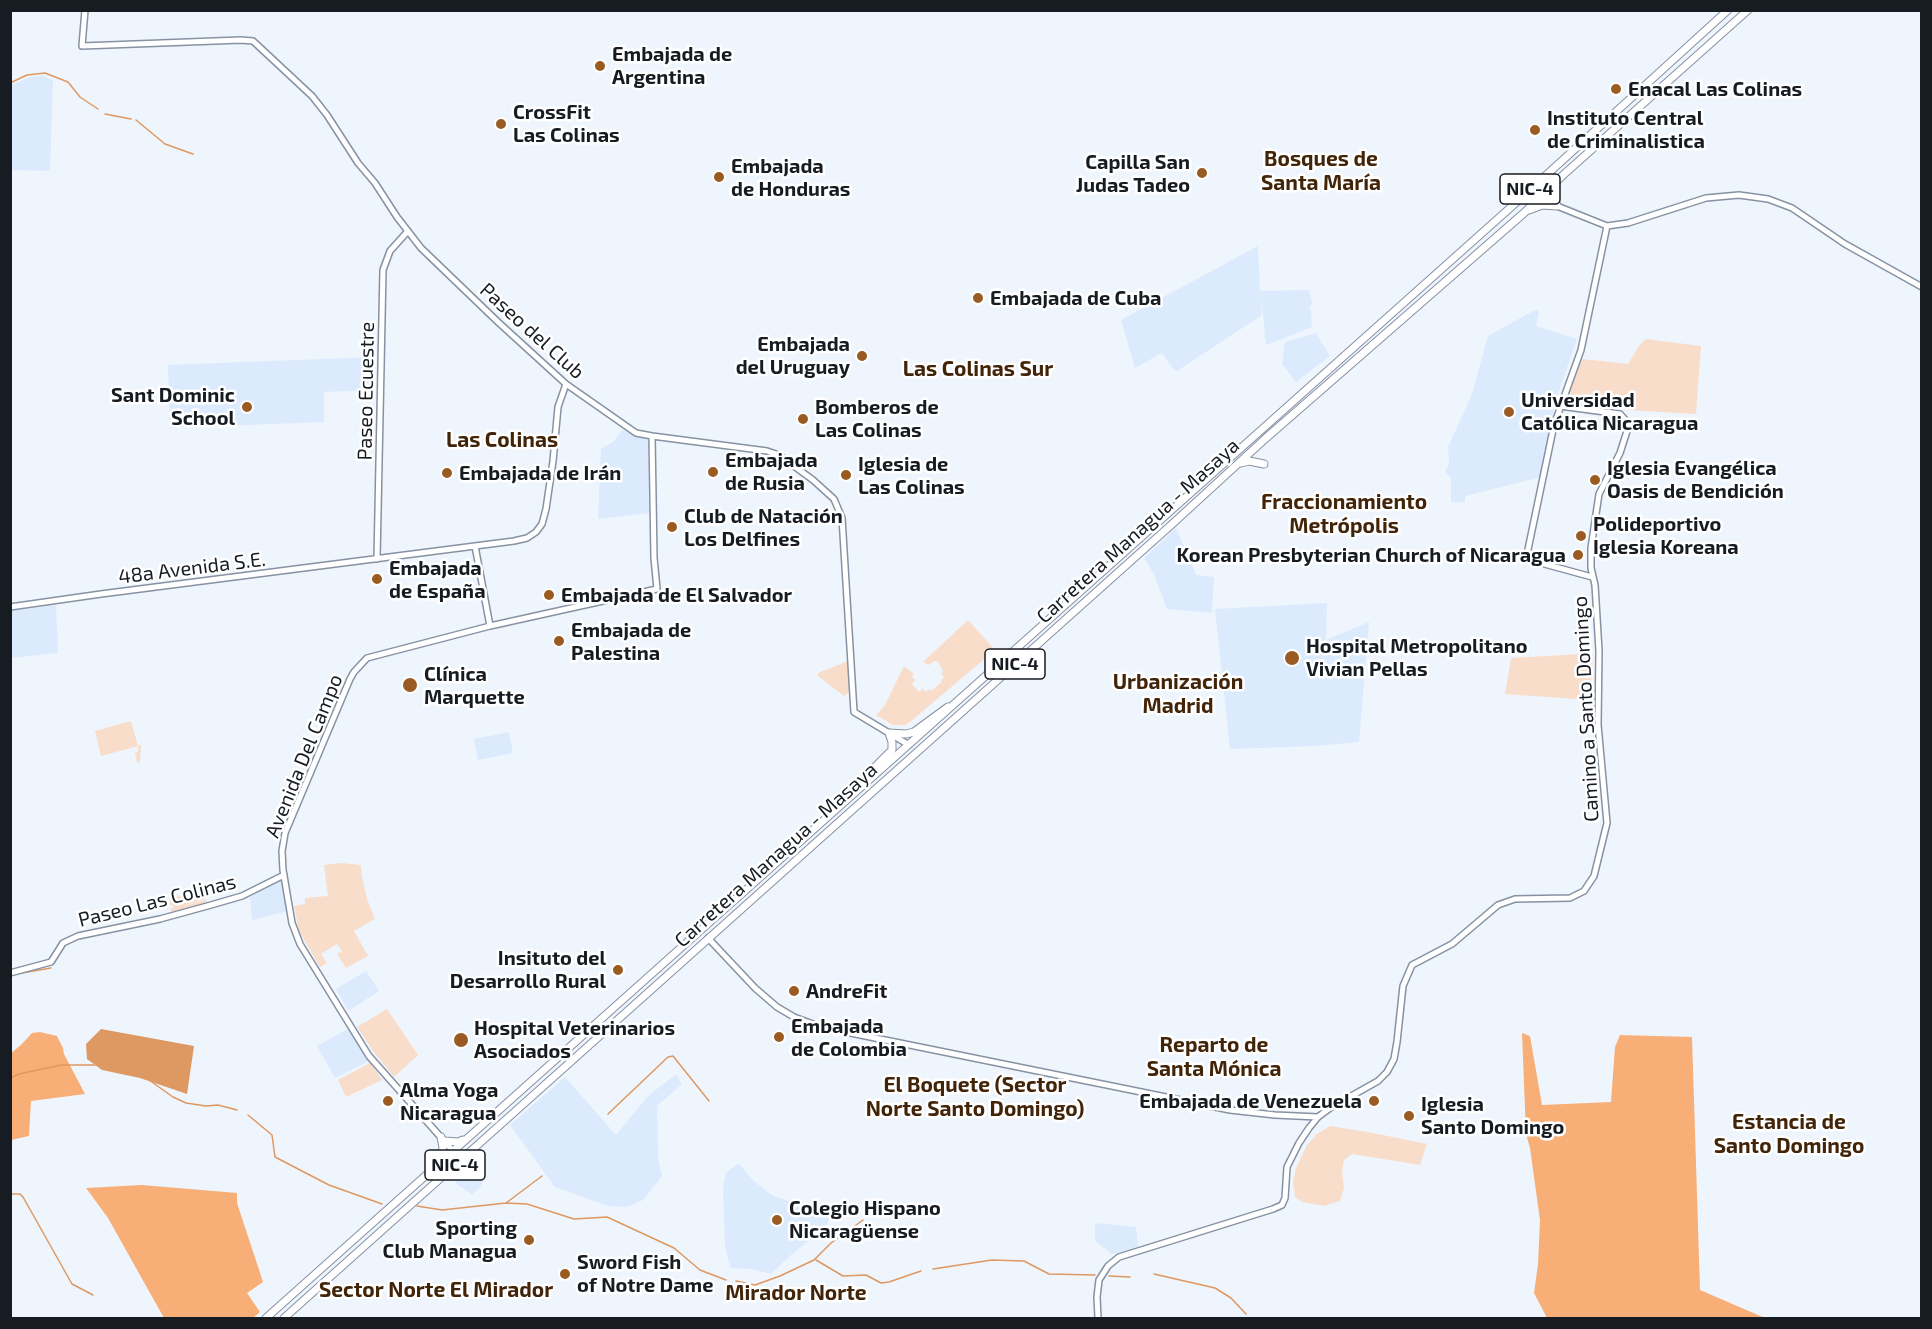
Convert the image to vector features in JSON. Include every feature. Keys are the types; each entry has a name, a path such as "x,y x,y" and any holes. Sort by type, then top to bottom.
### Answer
{"highway":[{"name":"Carretera Managua - Masaya","path":"266,1318 909,746 1728,10"},
{"name":"Carretera Managua - Masaya","path":"284,1318 1266,438 1524,213 1748,10"},
{"path":"1510,208 1541,196 1544,184 1550,175 1584,144 1586,138"},
{"path":"1524,213 1542,205 1557,206 1553,195 1555,183"},
{"path":"1331,367 1332,374 1340,374"},
{"path":"1320,377 1328,377 1327,386"},
{"path":"1224,463 1251,446 1258,447 1258,440 1274,418"},
{"path":"1236,466 1249,461 1264,464"},
{"path":"847,800 855,787 892,750 889,733 914,732 957,702"},
{"path":"860,802 867,792 908,753 909,746 918,746 948,718 958,713"},
{"path":"588,1032 606,1023 620,1012 625,1012 628,1005 645,988 653,973"},
{"path":"424,1193 428,1184 453,1162 455,1158 453,1151 462,1153 495,1129"},
{"path":"425,1176 442,1154 443,1139 458,1142 468,1137"}],"street":[{"name":"Paseo del Club","path":"85,10 82,46 253,41 312,96 408,231 444,271 566,384 626,428 652,436 767,451 779,455 813,480 834,500 840,508 842,518 854,712 889,733"},
{"path":"1541,196 1557,206 1607,226 1628,223 1707,198 1739,195 1768,199 1792,208 1845,244 1922,287"},
{"name":"Camino a Santo Domingo","path":"1592,577 1526,559 1550,441 1560,406 1581,350 1607,226"},
{"name":"Paseo Ecuestre","path":"377,559 383,270 390,251 408,231"},
{"name":"48a Avenida S.E.","path":"10,607 527,538 542,524 553,461 558,407 566,384"},
{"name":"Camino a Santo Domingo","path":"1318,1117 1378,1081 1387,1072 1394,1059 1402,993 1412,964 1452,944 1498,905 1515,899 1570,898 1584,891 1594,876 1607,823 1598,725 1599,662 1591,548 1599,494 1620,453 1627,422 1624,416 1614,412 1560,406"},
{"name":"Avenida Del Campo","path":"453,1151 369,1056 300,944 292,923 284,875 282,851 285,833 350,679 361,663 374,655 657,588 654,558 652,436"},
{"path":"476,546 490,626"},
{"path":"889,733 909,746"},
{"name":"Paseo Las Colinas","path":"10,972 51,962 63,943 78,936 168,917 242,896 284,875"},
{"path":"708,938 755,988 777,1007 808,1023 1230,1110 1275,1116 1318,1117"},
{"path":"1098,1318 1099,1280 1108,1266 1119,1257 1273,1209 1282,1204 1285,1175 1290,1160 1318,1117"}],"shaded area":[{"path":"43,76 53,80 50,171 11,170 11,85 31,77"},
{"path":"1258,246 1260,291 1309,290 1312,303 1309,310 1312,327 1266,345 1261,295 1262,315 1177,371 1172,368 1162,353 1135,368 1121,320"},
{"name":"Universidad Católica Nicaragua","path":"1535,310 1539,310 1536,326 1577,339 1555,402 1541,477 1465,496 1465,502 1451,502 1451,478 1445,471 1449,464 1448,447 1472,394 1488,336"},
{"path":"1316,333 1330,356 1296,382 1282,364 1285,342"},
{"path":"1646,339 1701,346 1696,414 1630,410 1565,401 1582,359 1628,364"},
{"name":"Sant Dominic School","path":"373,357 374,390 324,392 324,422 170,428 168,365"},
{"path":"622,430 648,439 649,513 598,519 601,449 613,442"},
{"path":"1176,528 1196,575 1214,577 1212,613 1167,609 1154,574 1144,558"},
{"name":"Hospital Metropolitano Vivian Pellas","path":"1327,603 1326,640 1369,622 1359,742 1230,749 1215,609"},
{"path":"56,605 58,653 11,658 11,611"},
{"path":"968,620 995,650 905,725 893,725 876,715 885,705 904,666 914,674 912,676 915,680 912,684 919,692 923,689 926,692 929,689 931,691 942,682 944,677 941,673 943,671 938,662 934,661 929,665 923,662"},
{"path":"1593,655 1590,700 1505,694 1511,658"},
{"path":"848,661 852,690 844,696 818,676 818,673"},
{"path":"131,721 138,746 101,756 95,731"},
{"path":"509,732 513,753 478,760 474,739"},
{"path":"141,745 140,762 137,763 135,753 138,752 138,746"},
{"path":"342,863 361,865 367,899 375,919 354,931 368,956 346,968 337,954 342,951 337,944 321,954 327,963 320,967 299,931 294,906 305,904 305,898 328,896 324,865"},
{"path":"279,880 283,881 288,911 252,920 250,897"},
{"path":"170,896 206,897 206,899 180,907 206,900 207,903 172,912 170,909 173,905 170,905"},
{"path":"366,971 379,991 348,1011 336,989"},
{"path":"387,1009 418,1055 394,1077 357,1027"},
{"path":"101,1029 194,1046 187,1094 140,1078 102,1070 87,1059 86,1044"},
{"path":"348,1029 369,1061 335,1078 317,1046"},
{"path":"40,1032 57,1036 85,1094 31,1101 29,1136 11,1140 11,1053 32,1033"},
{"path":"1522,1033 1530,1036 1542,1105 1611,1102 1615,1047 1620,1035 1692,1037 1700,1290 1765,1318 1547,1318 1534,1293 1540,1220 1526,1134"},
{"path":"370,1063 382,1080 346,1097 338,1080"},
{"path":"676,1074 682,1084 657,1106 658,1159 662,1176 643,1200 627,1207 608,1206 555,1187 510,1125 565,1077 616,1135 648,1096"},
{"path":"1330,1126 1427,1144 1420,1165 1352,1154 1344,1160 1342,1172 1344,1188 1340,1201 1324,1206 1302,1202 1295,1197 1293,1181 1296,1168 1307,1145 1317,1134"},
{"path":"480,1155 486,1164 481,1187 472,1194 453,1179"},
{"name":"Colegio Hispano Nicaragüense","path":"737,1164 772,1195 830,1217 826,1227 771,1274 751,1269 731,1268 728,1260 725,1246 723,1189 726,1173"},
{"path":"142,1185 237,1193 237,1203 263,1282 247,1293 260,1312 253,1318 164,1318 108,1218 86,1188"},
{"path":"1095,1223 1136,1227 1138,1247 1112,1254 1095,1241"}],"waterway":[{"path":"10,83 27,75 45,73 68,82 80,97 98,109"},
{"path":"105,114 131,119"},
{"path":"136,120 165,144 193,154"},
{"path":"16,974 51,968"},
{"path":"608,1114 668,1057 673,1056 709,1101"},
{"path":"10,1078 61,1065 95,1065"},
{"path":"149,1080 186,1103 218,1105 237,1110"},
{"path":"248,1115 272,1135 275,1157 329,1185 382,1204"},
{"path":"417,1206 442,1210 506,1203 542,1176"},
{"path":"10,1194 20,1194 23,1197 72,1284 93,1295"},
{"path":"506,1203 527,1204 574,1219 607,1217 674,1248 700,1270 726,1280"},
{"path":"736,1281 755,1285 814,1260 831,1243 863,1220"},
{"path":"816,1260 843,1276 866,1275 881,1283 921,1271"},
{"path":"933,1269 992,1260 1024,1261 1049,1274 1095,1275"},
{"path":"1154,1274 1215,1288 1231,1298 1246,1314"},
{"path":"1109,1276 1130,1277"}],"place":[{"name":"Embajada de Argentina","path":"600,66"},
{"name":"Enacal Las Colinas","path":"1616,89"},
{"name":"CrossFit Las Colinas","path":"501,124"},
{"name":"Instituto Central de Criminalistica","path":"1535,130"},
{"name":"Capilla San Judas Tadeo","path":"1202,173"},
{"name":"Embajada de Honduras","path":"719,177"},
{"name":"Embajada de Cuba","path":"978,298"},
{"name":"Embajada del Uruguay","path":"862,356"},
{"name":"Sant Dominic School","path":"247,407"},
{"name":"Universidad Católica Nicaragua","path":"1509,412"},
{"name":"Bomberos de Las Colinas","path":"803,419"},
{"name":"Embajada de Rusia","path":"713,472"},
{"name":"Embajada de Irán","path":"447,473"},
{"name":"Iglesia de Las Colinas","path":"846,475"},
{"name":"Iglesia Evangélica Oasis de Bendición","path":"1595,480"},
{"name":"Club de Natación Los Delfines","path":"672,527"},
{"name":"Polideportivo Iglesia Koreana","path":"1581,536"},
{"name":"Korean Presbyterian Church of Nicaragua","path":"1578,555"},
{"name":"Embajada de España","path":"377,579"},
{"name":"Embajada de El Salvador","path":"549,595"},
{"name":"Embajada de Palestina","path":"559,641"},
{"name":"Hospital Metropolitano Vivian Pellas","path":"1292,658"},
{"name":"Clínica Marquette","path":"410,685"},
{"name":"Insituto del Desarrollo Rural","path":"618,970"},
{"name":"AndreFit","path":"794,991"},
{"name":"Embajada de Colombia","path":"779,1037"},
{"name":"Hospital Veterinarios Asociados","path":"461,1040"},
{"name":"Alma Yoga Nicaragua","path":"388,1101"},
{"name":"Embajada de Venezuela","path":"1374,1101"},
{"name":"Iglesia Santo Domingo","path":"1409,1116"},
{"name":"Colegio Hispano Nicaragüense","path":"777,1220"},
{"name":"Sporting Club Managua","path":"529,1240"},
{"name":"Sword Fish of Notre Dame","path":"565,1274"}],"district":[{"name":"Bosques de Santa María","path":"1321,171"},
{"name":"Las Colinas Sur","path":"978,369"},
{"name":"Las Colinas","path":"502,440"},
{"name":"Fraccionamiento Metrópolis","path":"1344,514"},
{"name":"Urbanización Madrid","path":"1178,694"},
{"name":"Reparto de Santa Mónica","path":"1214,1057"},
{"name":"El Boquete (Sector Norte Santo Domingo)","path":"975,1097"},
{"name":"Estancia de Santo Domingo","path":"1789,1134"},
{"name":"Sector Norte El Mirador","path":"436,1290"},
{"name":"Mirador Norte","path":"796,1293"}]}
